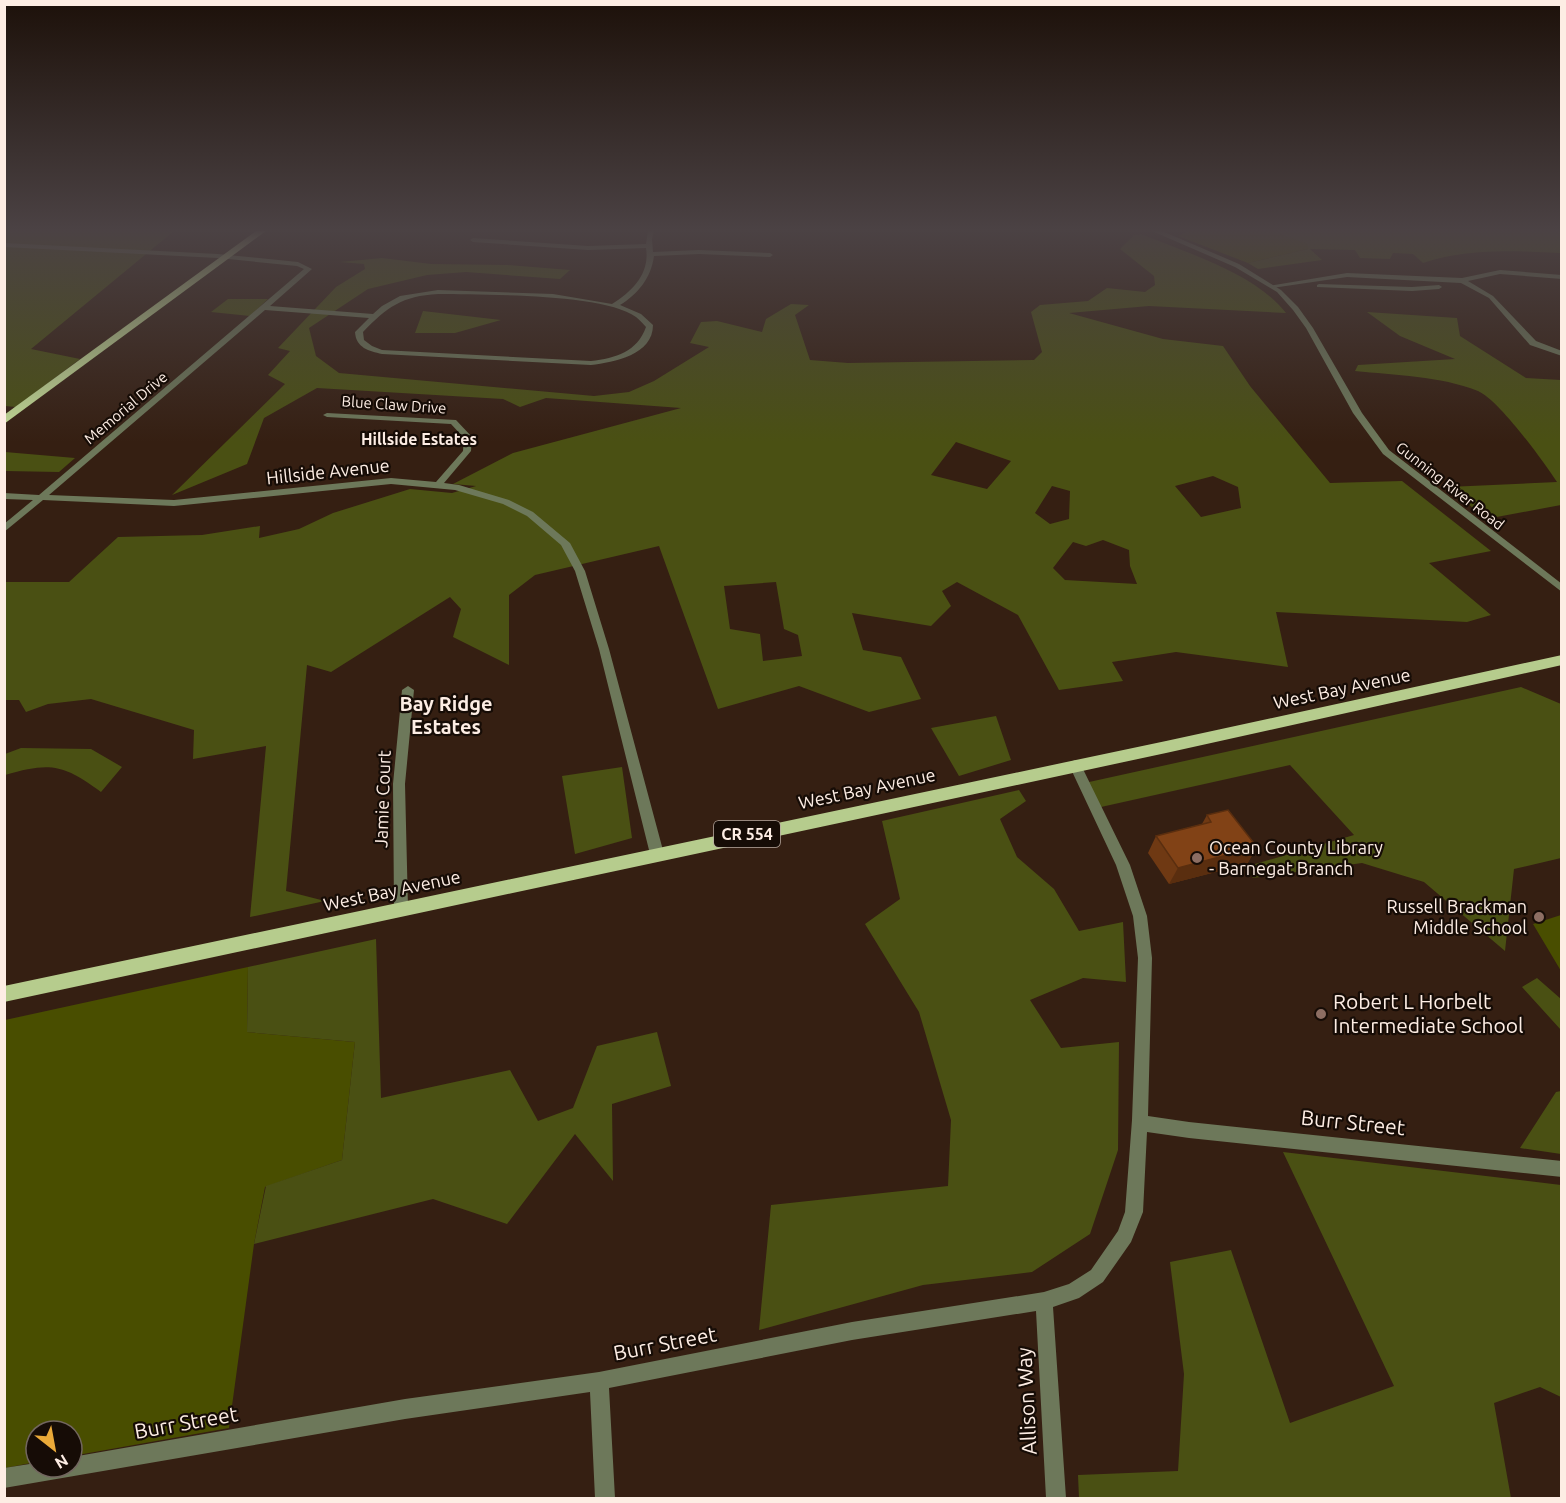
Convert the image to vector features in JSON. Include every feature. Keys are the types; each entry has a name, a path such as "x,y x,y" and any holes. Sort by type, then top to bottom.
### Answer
{"highway":[{"path":"4,421 167,301"}],"main road":[{"name":"West Bay Avenue","path":"4,994 1562,660"}],"street":[{"name":"Memorial Drive","path":"4,529 272,301"},
{"path":"392,301 358,332 358,337 368,348 382,352 591,363 626,356 637,350 648,333 647,320 615,305 599,301"},
{"path":"615,305 620,301"},
{"name":"Gunning River Road","path":"1287,301 1299,314 1367,427 1386,452 1562,590"},
{"path":"1495,301 1533,343 1562,354"},
{"path":"264,308 374,316"},
{"name":"Blue Claw Drive","path":"327,415 453,422 468,437 467,451 439,484"},
{"name":"Hillside Avenue","path":"4,496 174,503 223,500 357,483 391,481 439,484 484,495 519,508 554,531 573,555 604,649 657,854"},
{"name":"Jamie Court","path":"401,908 399,784 408,690"},
{"name":"Burr Street","path":"84,1465 405,1409 599,1381 852,1331 1044,1301 1073,1292 1096,1276 1125,1236 1134,1212 1140,1120 1145,958 1140,916 1123,866 1075,765"},
{"name":"Burr Street","path":"1140,1120 1143,1123 1189,1130 1562,1169"},
{"name":"Allison Way","path":"1044,1301 1056,1498"},
{"path":"599,1381 605,1498"},
{"name":"Burr Street","path":"4,1479 24,1475"}],"shaded area":[{"path":"1562,915 1561,971 1533,924"},
{"path":"248,967 247,1032 355,1042 342,1160 265,1187 254,1244 229,1428 84,1454 84,1419 24,1419 24,1464 5,1468 5,1020"}],"green space":[{"path":"5,301 89,301 31,349 80,359 16,407 5,406"},
{"path":"225,301 266,301 250,316 211,312"},
{"path":"323,301 350,301 309,328 316,356 339,373 594,396 629,392 654,381 709,347 690,343 701,322 717,321 762,332 766,319 791,304 809,305 795,315 810,360 848,363 1034,360 1042,352 1031,312 1040,305 1086,301 1275,301 1286,313 1149,306 1069,313 1163,339 1223,346 1250,386 1330,483 1402,481 1491,551 1429,563 1491,615 1467,622 1276,612 1288,667 1176,652 1112,662 1123,681 1059,690 1018,615 957,582 942,591 951,606 931,626 852,613 863,650 901,657 921,699 869,712 799,686 718,709 659,546 535,575 509,595 509,665 453,637 461,609 450,597 331,672 307,665 286,891 325,901 250,917 266,746 193,759 194,730 91,699 48,704 26,712 19,700 5,700 4,582 69,582 118,537 202,535 260,526 259,538 299,529 333,513 410,489 452,493 476,486 453,484 513,453 681,408 546,398 520,407 503,399 317,388 264,418 247,464 172,495 285,384 268,375 290,351 278,348","holes":["956,442 1011,461 987,489 931,475","1213,476 1238,487 1241,508 1201,517 1175,486","1052,486 1070,491 1069,519 1050,524 1035,513","1103,540 1129,550 1130,566 1137,584 1065,580 1053,568 1073,542 1086,546","776,582 784,629 798,635 802,656 763,661 760,634 730,629 724,586"]},
{"path":"423,311 501,320 455,333 415,333"},
{"path":"1367,312 1457,318 1460,336 1526,378 1561,380 1561,505 1486,519 1448,487 1557,482 1509,418 1478,391 1433,379 1355,371 1358,365 1455,359 1400,336"},
{"path":"5,452 75,458 59,472 5,471"},
{"path":"1521,687 1561,704 1561,858 1514,869 1505,951 1424,882 1362,863 1253,878 1245,867 1354,835 1290,765 1092,809 1080,784"},
{"path":"996,716 1011,760 959,776 931,728"},
{"path":"21,748 91,749 122,767 101,792 76,776 56,768 34,768 5,775 5,754"},
{"path":"622,767 632,838 575,854 562,776"},
{"path":"1019,790 1026,801 1000,819 1017,857 1054,889 1079,931 1123,922 1126,982 1083,978 1030,1000 1061,1048 1119,1042 1118,1150 1090,1234 1032,1272 923,1285 759,1330 771,1205 948,1186 951,1120 919,1012 865,924 900,899 882,821"},
{"path":"376,939 381,1098 510,1070 538,1121 573,1108 597,1046 657,1032 671,1086 612,1104 613,1181 575,1134 507,1224 433,1199 254,1244 266,1186 342,1160 355,1042 247,1032 248,967"},
{"path":"1537,978 1561,999 1561,1030 1522,987"},
{"path":"1561,1091 1561,1154 1520,1148 1556,1092"},
{"path":"1283,1152 1561,1185 1561,1397 1540,1387 1494,1403 1511,1498 1079,1498 1078,1475 1178,1471 1184,1374 1170,1262 1231,1250 1290,1423 1394,1386"}],"building":[{"path":"1228,810 1257,847 1178,868 1156,836 1211,822 1207,815"}],"place":[{"name":"Ocean County Library - Barnegat Branch","path":"1197,858"},
{"name":"Russell Brackman Middle School","path":"1539,917"},
{"name":"Robert L Horbelt Intermediate School","path":"1321,1014"}],"district":[{"name":"Hillside Estates","path":"419,439"},
{"name":"Bay Ridge Estates","path":"446,716"}]}
